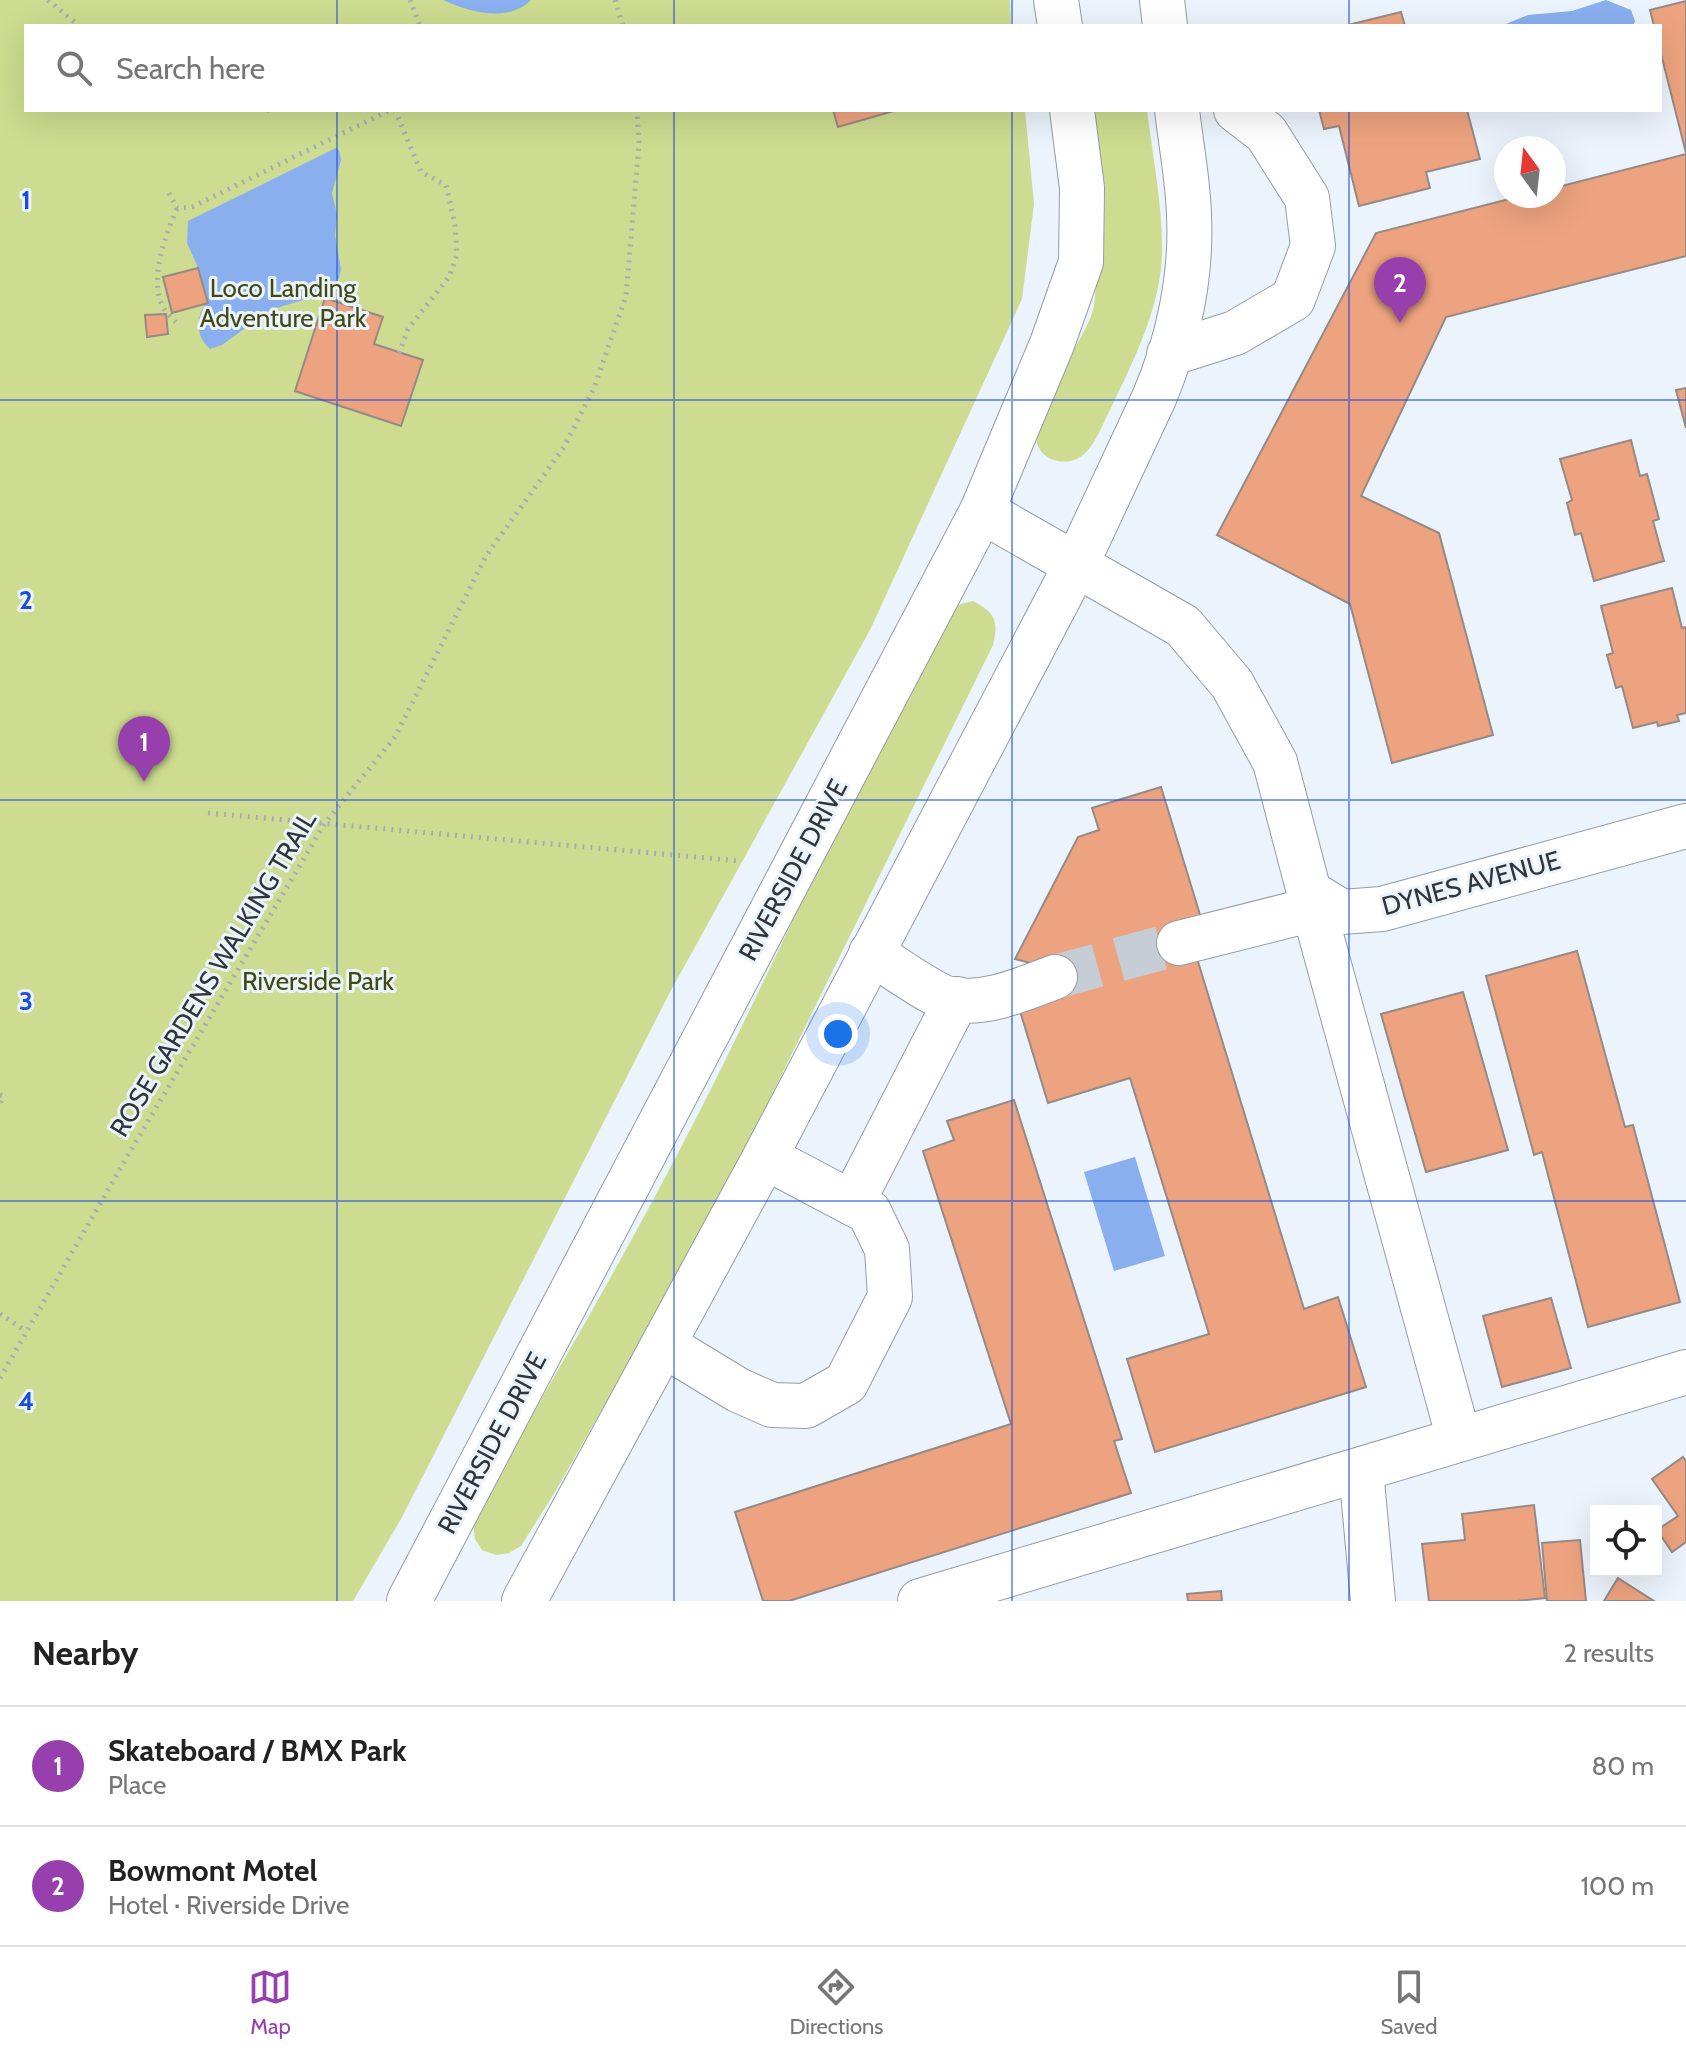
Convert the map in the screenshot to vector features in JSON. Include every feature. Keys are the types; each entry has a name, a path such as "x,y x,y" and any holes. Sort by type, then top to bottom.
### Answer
{"street":[{"path":"1056,0 1060,24"},
{"path":"1162,0 1165,24"},
{"name":"RIVERSIDE DRIVE","path":"411,1600 982,511 1052,344 1081,262 1082,188 1072,112"},
{"path":"524,1601 765,1157 1076,565 1154,398 1165,371 1188,278 1189,215 1177,112"},
{"path":"1169,354 1235,333 1293,299 1313,246 1307,198 1266,133 1239,112"},
{"path":"982,511 1183,626 1232,684 1275,762 1459,1439"},
{"name":"DYNES AVENUE","path":"1312,901 1342,912 1382,909 1686,826"},
{"path":"1179,943 1312,901"},
{"path":"871,953 946,998 971,1000 1004,995 1055,977"},
{"path":"852,1203 957,999"},
{"path":"664,1345 738,1390 772,1405 806,1406 846,1383 890,1297 887,1249 869,1212 765,1157"},
{"path":"920,1601 1686,1372"},
{"path":"1361,1470 1373,1601"}],"path":[{"path":"48,0 77,24"},
{"path":"410,0 419,24"},
{"path":"615,0 622,24"},
{"path":"177,208 192,207 388,112"},
{"path":"393,112 421,172 446,185 455,225 457,255 449,277 408,329 399,353"},
{"name":"ROSE GARDENS WALKING TRAIL","path":"0,1378 325,823 395,737 486,556 564,447 594,388 626,296 639,144 637,112"},
{"path":"169,193 177,208"},
{"path":"176,322 162,307 157,277 166,231 177,208"},
{"path":"208,813 795,866"},
{"path":"0,1095 3,1096 0,1104"},
{"path":"0,1314 26,1331"}],"green space":[{"name":"Riverside Park","path":"0,0 1010,0 1011,24 24,24 24,112 1025,112 1034,204 1022,299 870,630 669,994 401,1519 353,1601 0,1601"},
{"path":"1091,112 1147,112 1162,237 1156,295 1136,354 1095,440 1078,458 1062,462 1042,452 1037,436 1046,402 1085,329 1094,305 1099,220"},
{"path":"973,601 994,618 996,629 993,645 715,1210 555,1492 521,1546 509,1553 496,1555 482,1550 475,1539 473,1522 484,1498 679,1151 924,658 953,606"}],"water":[{"path":"443,0 531,0 511,11 488,13"},
{"path":"1606,0 1631,10 1635,21 1634,24 1506,24 1528,15 1572,11"},
{"path":"336,148 341,160 332,193 337,214 335,236 341,269 339,278 329,289 316,296 270,310 222,345 210,349 200,332 200,315 206,302 200,272 187,243 188,221"},
{"path":"1135,1157 1165,1256 1114,1271 1084,1172"}],"building":[{"path":"1686,1 1686,153 1662,58 1662,24 1654,24 1650,10"},
{"path":"1401,12 1404,24 1352,24"},
{"path":"834,112 890,112 838,127"},
{"path":"1320,112 1468,112 1480,159 1426,172 1430,188 1359,206 1339,126 1324,129"},
{"path":"1686,154 1686,256 1446,317 1361,496 1439,533 1493,735 1392,763 1350,604 1217,535 1376,233 1494,203 1494,208 1566,208 1566,185"},
{"path":"198,268 208,303 172,313 163,277"},
{"path":"325,298 383,317 374,344 423,360 401,426 295,391"},
{"path":"166,314 168,334 147,337 145,315"},
{"path":"1686,388 1686,428 1676,390"},
{"path":"1631,440 1640,476 1647,474 1659,519 1653,521 1664,561 1594,581 1581,533 1575,535 1567,503 1572,500 1560,459"},
{"path":"1672,588 1682,628 1686,627 1686,713 1677,715 1679,721 1633,728 1622,686 1616,688 1607,655 1613,653 1601,606"},
{"path":"1161,787 1201,918 1196,955 1304,1309 1338,1297 1366,1387 1155,1452 1127,1359 1209,1334 1130,1078 1048,1103 1020,1011 1034,964 1015,959 1078,837 1099,830 1092,808"},
{"path":"1577,951 1625,1127 1633,1125 1680,1302 1588,1327 1542,1152 1534,1155 1486,976"},
{"path":"1463,992 1508,1150 1426,1172 1381,1014"},
{"path":"1014,1100 1122,1439 1114,1441 1131,1493 789,1601 763,1601 735,1512 1011,1424 923,1151 954,1140 947,1121"},
{"path":"1551,1298 1571,1368 1502,1387 1483,1316"},
{"path":"1683,1457 1686,1461 1686,1542 1672,1552 1662,1537 1662,1527 1678,1516 1652,1479"},
{"path":"1534,1505 1545,1598 1429,1601 1422,1544 1465,1540 1462,1514"},
{"path":"1580,1540 1586,1601 1547,1601 1542,1543"},
{"path":"1618,1578 1654,1601 1604,1601"},
{"path":"1221,1591 1222,1601 1188,1601 1187,1594"}],"tunnel":[{"path":"1055,977 1179,943"}],"place":[{"name":"Bowmont Motel","path":"1400,323"},
{"name":"Skateboard / BMX Park","path":"144,782"}],"park label":[{"name":"Loco Landing Adventure Park","path":"283,303"}]}
